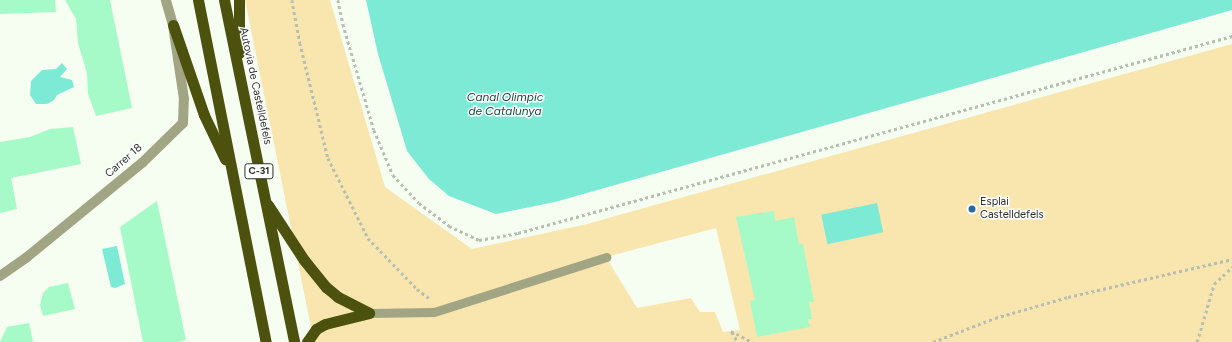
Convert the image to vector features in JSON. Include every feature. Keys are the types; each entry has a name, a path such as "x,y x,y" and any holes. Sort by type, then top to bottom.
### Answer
{"highway":[{"name":"C-31","path":"198,0 266,342"},
{"name":"Autovia de Castelldefels","path":"224,0 294,342"},
{"path":"239,0 239,78"},
{"path":"173,26 204,115 232,173"},
{"path":"264,200 304,260 326,287 343,300 369,314"},
{"path":"307,342 316,330 324,324 369,314"}],"street":[{"name":"Carrer 18","path":"0,276 27,258 142,163 183,123 184,99 173,26 166,0"}],"lane":[{"path":"369,314 434,312 606,257"}],"path":[{"path":"292,0 300,43 328,158 348,202 368,238 391,264 417,289 444,308"},
{"path":"338,0 343,24 374,130 393,175 419,203 437,217 449,226 479,240 518,233 1232,36"},
{"path":"933,342 980,323 1068,296 1232,259"},
{"path":"1197,342 1214,284 1232,267"},
{"path":"738,342 731,331 753,342"}],"shaded area":[{"path":"245,0 330,0 385,187 472,249 587,224 1232,44 1232,342 314,342","holes":["716,228 740,330 723,332 715,312 700,312 691,298 637,308 606,257"]}],"water":[{"name":"Canal Olimpic de Catalunya","path":"366,0 1232,0 1232,10 555,202 496,214 449,196 429,179 407,151 378,54"},
{"path":"62,63 67,69 60,77 72,80 74,87 57,95 54,100 47,104 36,104 30,95 31,81 42,70 56,69"},
{"path":"877,203 883,232 827,244 821,215"},
{"path":"117,246 125,284 115,288 111,287 102,249"}],"building":[{"path":"0,0 55,0 56,12 0,14"},
{"path":"65,0 110,0 132,108 96,116 88,94 87,73 78,43 76,19"},
{"path":"73,127 81,164 11,178 17,209 0,213 0,142 30,137 50,129"},
{"path":"157,201 186,340 178,342 143,342 120,227"},
{"path":"774,211 775,221 794,217 799,244 803,244 814,302 809,302 812,319 808,319 810,327 757,337 750,301 755,300 736,217"},
{"path":"68,283 75,309 43,316 40,305 43,293 49,287"},
{"path":"29,323 33,342 0,342 7,327"}],"place":[{"name":"Esplai Castelldefels","path":"972,209"}]}
